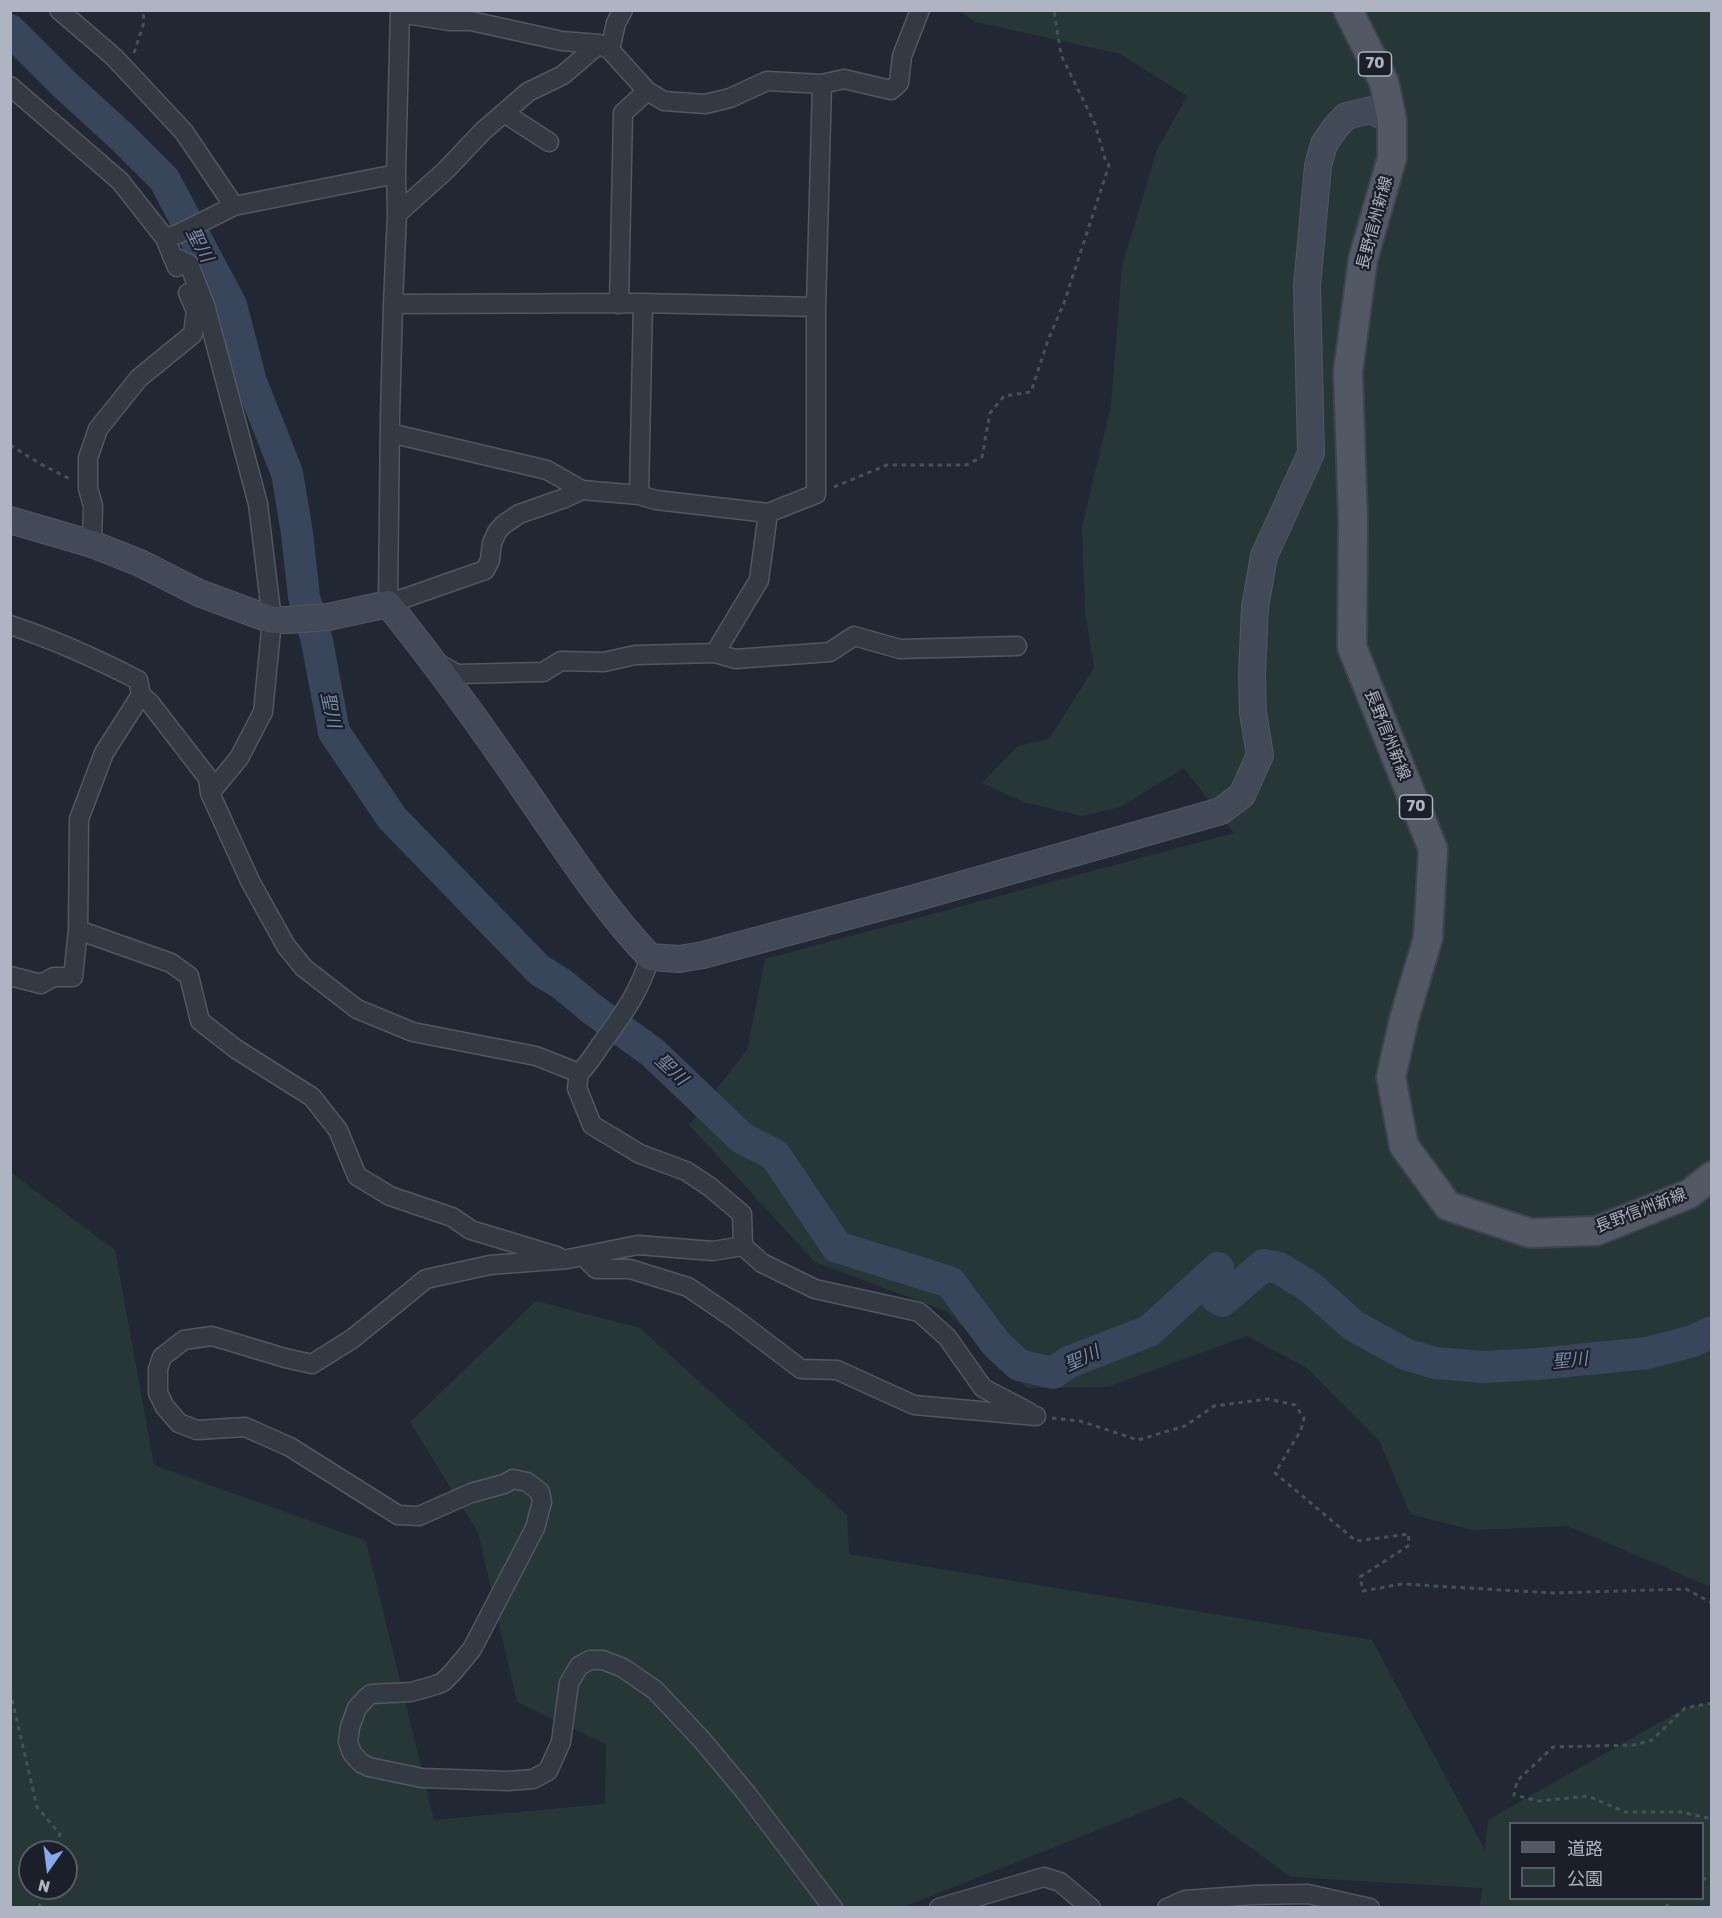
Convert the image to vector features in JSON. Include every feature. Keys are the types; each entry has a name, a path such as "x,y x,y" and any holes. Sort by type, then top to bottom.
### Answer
{"main road":[{"name":"長野信州新線","path":"1348,10 1384,82 1392,120 1392,158 1363,259 1348,372 1353,521 1352,647 1433,849 1428,938 1404,1019 1391,1077 1404,1146 1448,1206 1530,1233 1596,1231 1689,1194 1712,1176"}],"street":[{"path":"59,10 114,57 184,132 234,206"},
{"path":"397,214 445,171 483,131 528,92 563,75 605,47 623,10"},
{"path":"920,10 902,56 899,83 891,90 844,79 822,84 767,81 730,98 705,104 664,101 647,91 605,47 562,41 471,21 449,21 400,12 388,604 436,663 577,866 626,932 650,957 679,959 703,955 915,898 1221,811 1242,795 1260,755 1253,713 1252,675 1256,607 1264,556 1311,453 1307,285 1318,166 1324,144 1346,116 1371,110 1392,120"},
{"path":"390,433 547,470 582,490 639,495 656,500 768,513 816,494 816,306 822,84"},
{"path":"10,86 120,181 171,236 172,256 196,311 193,334 139,378 98,429 88,458 88,488 93,506 92,544"},
{"path":"619,304 623,112 647,91"},
{"path":"504,113 549,142"},
{"path":"171,236 234,206 396,174"},
{"path":"172,256 189,264 206,308 258,504 280,620 263,712 240,758 210,793"},
{"path":"393,304 643,303 816,306"},
{"path":"639,495 643,303"},
{"path":"10,520 92,544 140,563 199,592 280,620 328,617 388,604 485,570 490,560 492,543 503,525 519,514 582,490"},
{"path":"715,653 759,580 768,513"},
{"path":"10,625 93,657 138,680 141,695 150,703 208,778 210,793 250,881 286,946 304,968 357,1009 413,1032 536,1056 579,1073"},
{"path":"436,663 457,674 523,674 543,672 561,661 604,662 635,655 715,653 735,659 830,652 854,636 900,649 1017,646"},
{"path":"10,976 41,984 54,976 73,977 78,930 79,819 104,753 141,695"},
{"path":"78,930 171,963 189,976 200,1021 236,1049 312,1097 338,1130 357,1176 390,1196 452,1216 471,1230 576,1257 596,1269 630,1269 688,1287 801,1369 837,1370 914,1405 1036,1416"},
{"path":"650,957 645,975 629,1006 599,1046 588,1065 579,1073 577,1088 592,1125 640,1154 686,1171 710,1187 742,1214 743,1246 762,1263 815,1289 919,1312 947,1337 982,1388 1036,1416"},
{"path":"743,1246 713,1251 638,1245 576,1257 490,1265 426,1279 352,1339 312,1364 212,1336 184,1340 162,1357 158,1369 158,1393 165,1407 179,1423 197,1430 244,1427 254,1431 290,1447 398,1515 419,1516 471,1493 504,1484 513,1479 527,1482 540,1492 542,1503 535,1528 472,1649 453,1672 443,1682 436,1685 411,1692 371,1694 360,1703 350,1727 348,1742 352,1753 361,1763 380,1771 422,1778 508,1781 533,1779 548,1771 561,1742 569,1683 579,1666 590,1660 603,1660 623,1668 655,1690 702,1740 747,1794 833,1908"},
{"path":"939,1908 1044,1878 1060,1882 1091,1908"},
{"path":"1167,1908 1185,1900 1308,1894 1370,1908"}],"path":[{"path":"128,72 144,22 143,10"},
{"path":"816,494 887,465 966,465 982,457 990,413 1004,396 1031,392 1048,340 1064,303 1109,165 1106,162 1095,124 1061,55 1054,10"},
{"path":"10,446 88,488"},
{"path":"1036,1416 1080,1421 1138,1440 1185,1426 1214,1406 1268,1399 1295,1405 1304,1418 1301,1430 1275,1473 1356,1541 1409,1533 1408,1546 1360,1577 1363,1591 1402,1584 1553,1593 1686,1589 1712,1603"},
{"path":"10,1691 37,1807 60,1834 58,1840"},
{"path":"1712,1704 1685,1708 1652,1740 1634,1746 1553,1747 1517,1781 1514,1795 1539,1801 1588,1796 1625,1812 1681,1812 1712,1819"}],"green space":[{"path":"959,11 1711,11 1711,1587 1568,1526 1473,1530 1410,1514 1380,1442 1307,1368 1247,1336 1107,1387 1027,1388 946,1311 815,1262 689,1125 747,1050 765,959 1234,833 1184,768 1120,807 1082,816 1023,802 982,783 1018,746 1049,739 1094,668 1085,611 1082,526 1111,406 1122,266 1157,150 1187,96 1120,54 976,22"},
{"path":"10,1172 115,1250 154,1465 366,1541 434,1820 605,1804 606,1744 517,1702 478,1532 410,1422 536,1301 640,1328 847,1515 849,1554 1372,1640 1485,1850 1488,1820 1685,1708 1711,1703 1711,1907 1480,1907 1482,1888 1291,1877 1181,1797 903,1907 11,1907"}],"waterway":[{"name":"聖川","path":"10,30 164,179 231,305 251,382 287,473 304,597 317,641 334,732 392,818 539,970 562,984 592,1009 652,1052 742,1138 775,1155 837,1247 950,1282 997,1345 1019,1365 1053,1373 1069,1362 1149,1331 1218,1268 1216,1297 1222,1301 1264,1265 1279,1268 1310,1287 1354,1326 1405,1354 1435,1363 1485,1367 1647,1353 1693,1341 1712,1332"}]}
